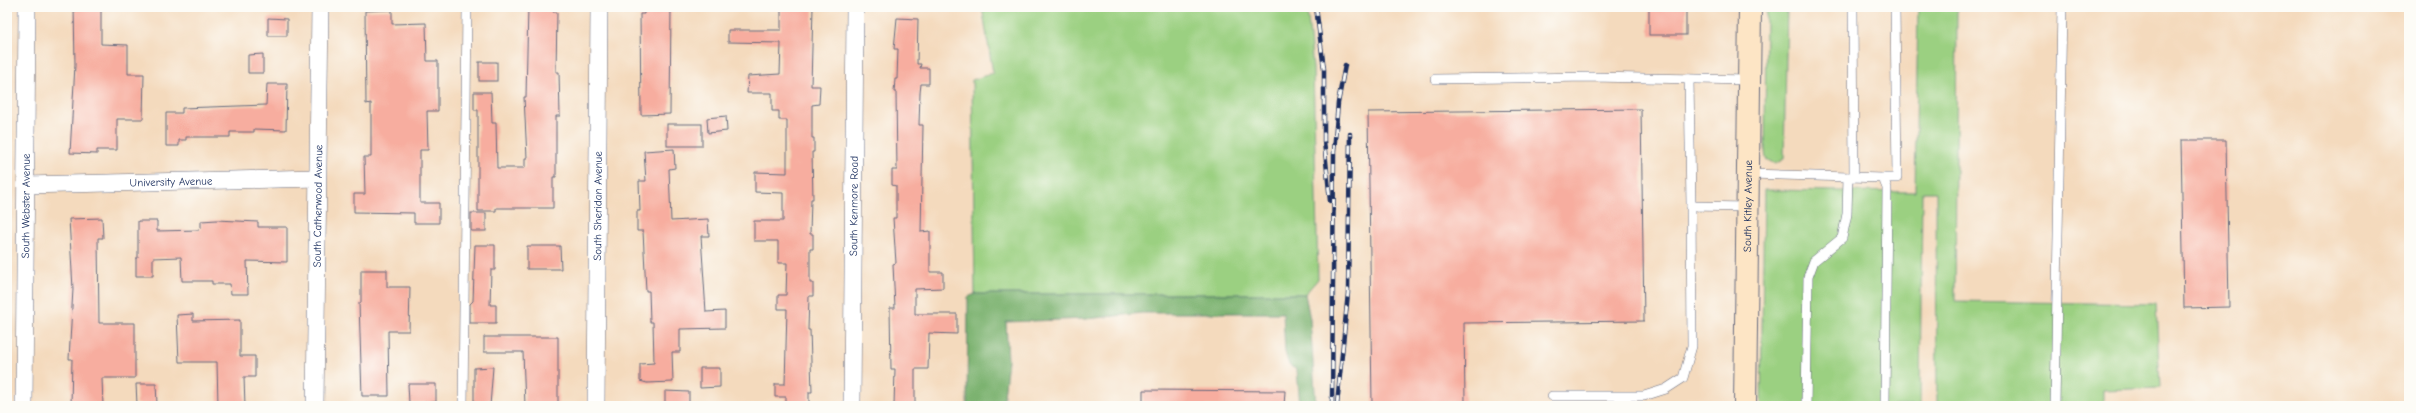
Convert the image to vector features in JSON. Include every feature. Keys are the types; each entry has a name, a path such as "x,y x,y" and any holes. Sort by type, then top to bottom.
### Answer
{"street":[{"name":"South Webster Avenue","path":"24,406 27,7"},
{"name":"South Catherwood Avenue","path":"315,406 320,7"},
{"name":"South Sheridan Avenue","path":"596,406 599,7"},
{"name":"South Kenmore Road","path":"852,406 855,7"},
{"name":"South Kitley Avenue","path":"1745,406 1750,7"},
{"name":"University Avenue","path":"26,185 317,178"}],"lane":[{"path":"463,406 467,7"},
{"path":"1806,406 1808,277 1814,261 1842,238 1847,214 1851,177 1853,7"},
{"path":"1748,174 1897,178 1895,7"},
{"path":"2055,406 2062,7"},
{"path":"1435,79 1749,80"},
{"path":"1552,396 1644,396 1666,389 1683,378 1692,346 1689,79"},
{"path":"1883,178 1887,188 1885,406"},
{"path":"1691,206 1748,207"}],"green space":[{"path":"982,7 1307,7 1313,68 1318,279 1305,294 975,294 972,80 993,73"},
{"path":"1766,7 1787,7 1784,159 1775,164 1766,159 1765,151"},
{"path":"1918,7 1959,7 1957,12 1955,301 2156,304 2160,388 2103,390 2103,406 1937,406 1936,192 1922,192 1920,406 1761,406 1764,190 1915,192"},
{"path":"975,294 1305,294 1310,319 1316,406 1300,406 1297,370 1289,365 1285,352 1283,313 1142,313 1086,319 1006,322 1008,360 1003,406 967,406 968,297"}],"building":[{"path":"74,7 101,7 101,44 128,45 128,74 144,74 143,119 117,119 117,150 97,150 97,154 70,153 75,65"},
{"path":"528,7 553,7 553,12 557,12 556,72 559,72 560,116 556,116 556,177 553,177 553,208 496,208 496,211 478,211 478,110 474,110 474,92 491,92 492,123 496,123 497,168 525,168 525,158 527,158 524,97 526,97"},
{"path":"644,7 671,7 670,114 641,115 640,14 644,14"},
{"path":"781,7 813,7 811,86 820,86 819,104 812,105 812,138 814,138 814,152 812,152 813,199 811,199 810,234 813,234 813,249 810,249 810,283 813,283 813,296 809,296 808,330 810,330 812,392 809,392 809,406 786,406 786,397 775,397 775,384 785,384 787,309 778,309 778,295 786,295 787,263 778,263 778,241 754,241 754,221 783,221 783,193 755,192 755,172 787,173 787,120 779,120 779,111 772,111 772,93 747,93 748,76 780,74 781,43 728,42 728,30 781,30"},
{"path":"1649,7 1686,7 1686,35 1649,35"},
{"path":"392,10 392,24 426,23 427,61 438,61 438,111 427,111 428,150 420,150 420,203 439,203 439,223 414,223 414,213 354,212 354,194 365,194 364,157 371,157 371,103 366,104 365,11"},
{"path":"268,18 287,19 287,36 268,36"},
{"path":"897,18 918,19 917,64 921,64 920,68 929,68 929,84 921,84 920,93 919,125 923,125 921,232 930,231 930,272 943,272 943,288 915,289 915,314 957,314 957,334 929,333 928,369 915,369 915,406 894,406 895,369 891,369 890,308 895,308 893,264 896,263 893,218 896,218 896,186 892,185 892,170 897,170 896,92 894,92 895,79 897,79 898,49 894,49"},
{"path":"263,54 263,73 248,73 248,55"},
{"path":"479,62 497,62 497,81 479,81"},
{"path":"267,84 287,84 286,130 254,129 254,132 230,132 230,137 186,137 186,140 179,140 179,146 166,146 166,113 182,113 182,108 266,105"},
{"path":"1641,109 1644,321 1464,323 1465,402 1372,404 1368,112"},
{"path":"726,116 727,131 708,133 707,118"},
{"path":"667,124 702,124 702,146 667,146"},
{"path":"2181,140 2226,140 2229,307 2184,308"},
{"path":"674,149 675,168 669,169 671,221 708,219 709,236 701,236 706,312 725,311 725,328 680,329 680,352 672,352 673,382 647,383 640,381 640,364 654,363 653,322 650,322 649,291 646,291 643,231 637,231 637,211 640,211 639,181 646,181 644,151"},
{"path":"471,213 486,213 486,231 471,231"},
{"path":"102,218 103,238 98,238 99,323 135,323 135,378 102,378 103,406 71,406 72,359 69,359 73,289 69,219"},
{"path":"217,220 258,222 258,227 287,227 287,262 247,261 248,294 231,294 230,284 212,284 212,281 182,281 181,257 153,258 153,276 136,276 136,258 138,258 138,221 157,221 157,231 199,230 201,228 201,221"},
{"path":"475,245 495,245 495,270 491,270 490,305 496,305 496,323 470,323 470,304 473,301"},
{"path":"527,246 560,246 561,269 527,269"},
{"path":"361,270 387,270 387,287 410,287 409,331 388,331 389,396 362,396 359,303 361,303"},
{"path":"193,314 193,321 240,320 240,356 255,356 255,377 244,377 245,406 218,406 217,362 179,362 177,315"},
{"path":"484,337 558,337 558,406 525,406 523,352 484,352"},
{"path":"493,367 490,406 474,406 474,368"},
{"path":"700,368 720,368 720,387 700,388"},
{"path":"136,384 156,384 157,404 137,404"},
{"path":"408,384 436,384 436,402 409,403"},
{"path":"1143,390 1285,391 1284,406 1143,406"},
{"path":"665,391 689,392 689,406 665,406"}],"railway":[{"path":"1316,7 1324,69 1324,141 1330,201"},
{"path":"1332,406 1334,152 1338,103 1345,65"},
{"path":"1337,405 1348,293 1350,134"}]}
